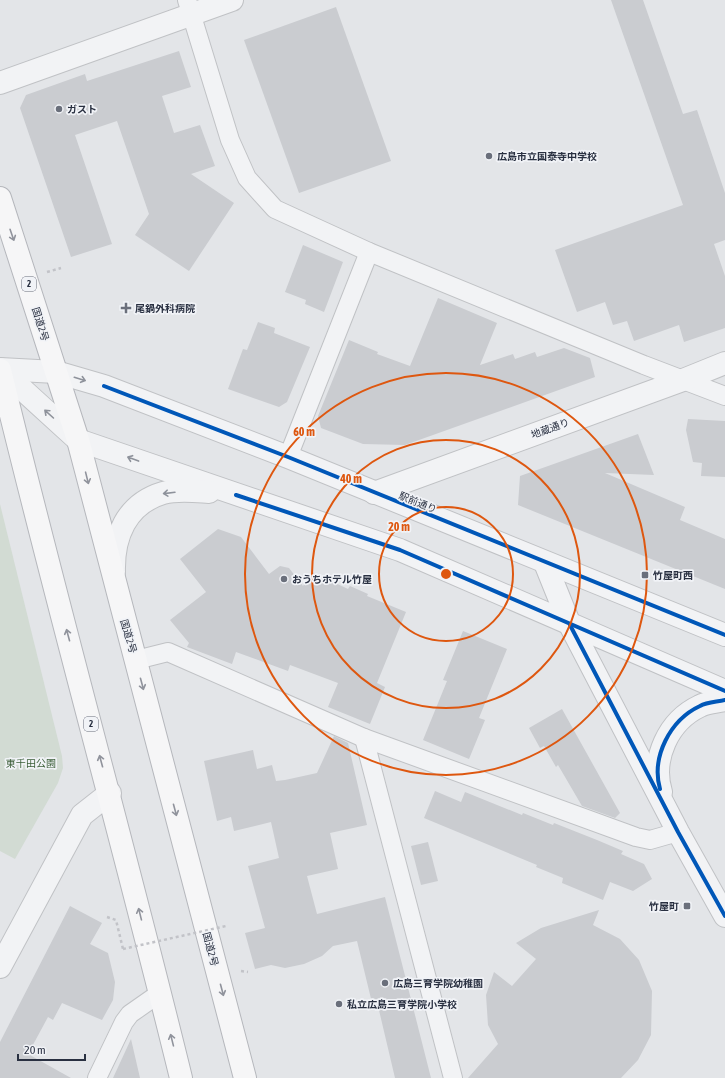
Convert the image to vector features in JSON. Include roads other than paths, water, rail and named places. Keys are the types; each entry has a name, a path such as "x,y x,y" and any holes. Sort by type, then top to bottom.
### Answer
{"highway":[{"name":"国道2号","path":"0,198 78,440 245,1078"},
{"name":"2","path":"0,369 28,484 110,793 181,1078"}],"street":[{"path":"0,83 189,7 232,0"},
{"path":"189,7 230,140 247,178 275,209 369,252 725,396"},
{"path":"288,457 369,252"},
{"name":"地蔵通り","path":"374,493 683,380 725,363"},
{"path":"0,369 78,440 400,550 725,691"},
{"name":"駅前通り","path":"0,369 56,372 104,386 288,457 725,635"},
{"path":"115,584 114,553 121,527 139,505 163,493 189,490 236,495"},
{"path":"545,562 570,625 678,832 725,916"},
{"path":"136,660 168,652 364,738 636,837 650,840 678,832"},
{"path":"666,808 657,779 661,749 676,723 701,706 725,700"},
{"path":"364,738 453,1078"},
{"path":"0,967 82,815 110,793"},
{"path":"97,1078 124,1022 130,1014 160,993"}],"place":[{"name":"ガスト","path":"59,109"},
{"name":"広島市立国泰寺中学校","path":"489,156"},
{"name":"尾鍋外科病院","path":"126,308"},
{"name":"竹屋町西","path":"645,575"},
{"name":"おうちホテル竹屋","path":"284,579"},
{"name":"竹屋町","path":"687,906"},
{"name":"広島三育学院幼稚園","path":"385,983"},
{"name":"私立広島三育学院小学校","path":"339,1004"}],"park label":[{"name":"東千田公園","path":"31,763"}]}
